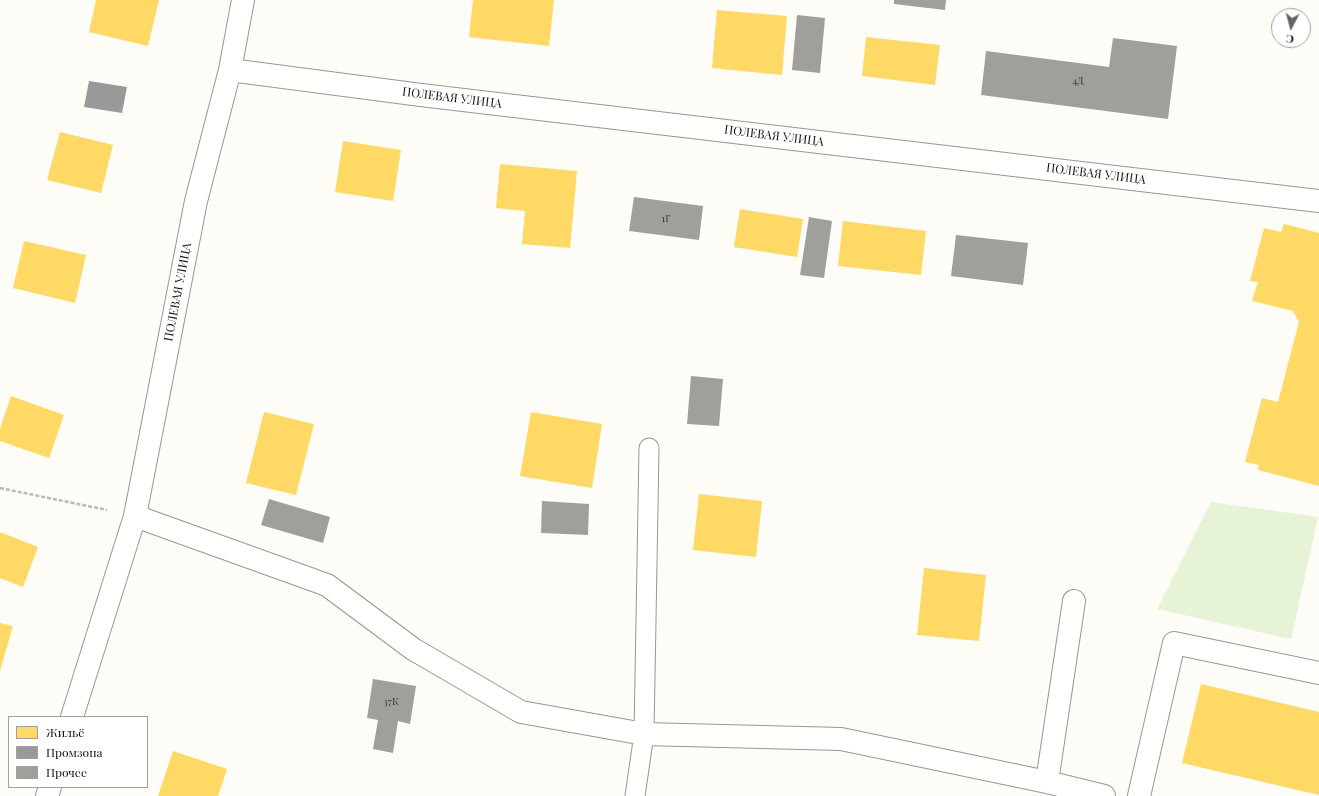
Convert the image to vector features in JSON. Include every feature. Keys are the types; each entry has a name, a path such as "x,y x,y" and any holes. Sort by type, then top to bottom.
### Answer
{"street":[{"name":"ПОЛЕВАЯ УЛИЦА","path":"72,716 135,516 196,201 230,70 243,0"},
{"name":"ПОЛЕВАЯ УЛИЦА","path":"230,70 421,95 1319,201"},
{"path":"135,516 327,585 413,649 521,712 644,734 841,739 1047,782 1104,796"},
{"path":"1047,782 1074,601"},
{"path":"1139,796 1174,643 1319,673"}],"lane":[{"path":"635,796 644,734 649,448"}],"path":[{"path":"0,488 135,516"}],"green space":[{"path":"1211,502 1318,517 1291,639 1157,609"}],"building: Жильё":[{"path":"96,0 159,0 148,46 89,32"},
{"path":"473,0 554,0 549,46 469,37"},
{"path":"717,10 787,16 782,75 712,68"},
{"path":"866,37 940,45 935,85 862,76"},
{"path":"60,132 113,145 101,193 47,180"},
{"path":"343,141 401,150 393,201 335,192"},
{"path":"500,164 577,171 570,248 522,244 525,211 496,208"},
{"path":"740,209 803,219 797,257 734,247"},
{"path":"843,221 926,231 921,275 838,266"},
{"path":"1284,224 1319,233 1319,486 1258,470 1259,465 1245,462 1262,398 1278,402 1299,322 1293,311 1252,301 1258,282 1250,281 1264,228 1281,232"},
{"path":"24,241 86,255 75,303 13,288"},
{"path":"11,396 64,415 49,458 0,441 0,429"},
{"path":"264,412 314,424 296,495 246,483"},
{"path":"531,412 602,424 592,488 520,476"},
{"path":"699,494 762,501 756,557 693,550"},
{"path":"0,532 38,547 23,587 0,578"},
{"path":"924,568 986,575 979,641 917,635"},
{"path":"0,623 13,626 0,671"},
{"path":"1201,684 1319,712 1319,795 1182,763"},
{"path":"173,751 227,769 218,796 158,796"}],"building: Промзона":[{"path":"89,81 127,87 122,113 84,107"}],"building: Прочее":[{"path":"894,0 946,0 945,10 894,4"},
{"path":"797,15 825,18 820,73 792,70"},
{"path":"1113,38 1177,46 1168,119 981,95 986,51 1109,67"},
{"path":"634,197 703,206 699,240 629,231"},
{"path":"809,217 832,221 824,278 800,275"},
{"path":"956,235 1028,243 1023,285 951,276"},
{"path":"691,376 723,379 719,426 687,424"},
{"path":"269,499 330,517 323,543 261,525"},
{"path":"542,501 589,504 588,535 541,533"},
{"path":"373,679 416,686 410,724 398,721 393,753 373,749 378,720 367,718"}]}
